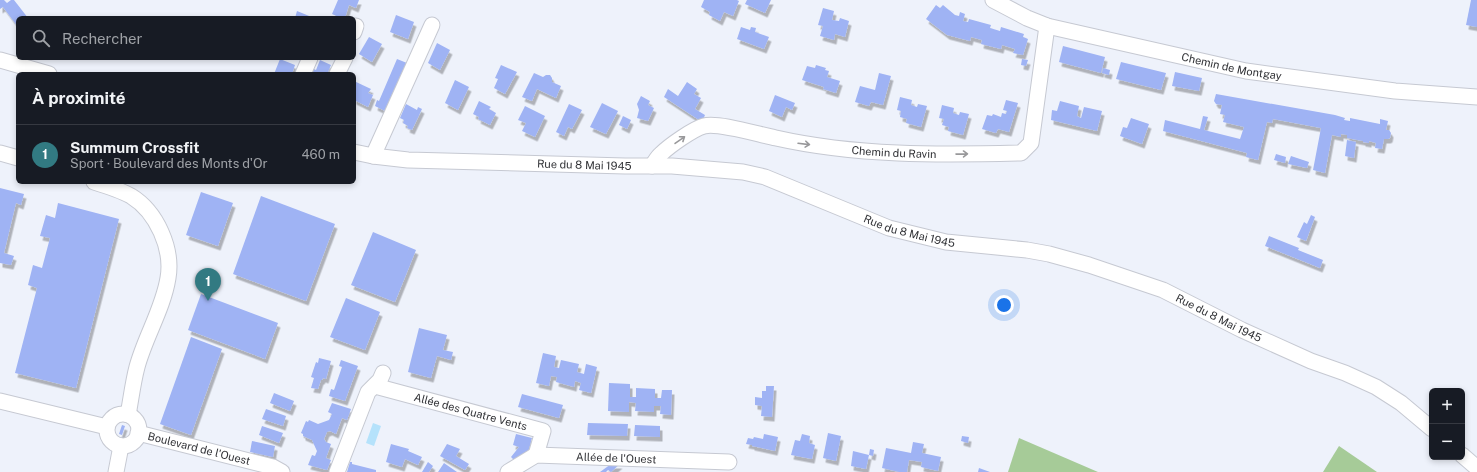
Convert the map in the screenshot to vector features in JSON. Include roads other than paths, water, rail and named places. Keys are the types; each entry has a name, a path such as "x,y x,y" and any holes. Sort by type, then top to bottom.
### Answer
{"street":[{"name":"Chemin de Montgay","path":"993,0 1027,18 1047,26 1246,71 1395,91 1477,97"},
{"path":"373,156 432,25"},
{"name":"Chemin du Ravin","path":"652,166 660,154 687,135 705,126 719,126 798,143 896,152 954,154 1021,153 1031,144 1047,26"},
{"path":"0,60 42,72"},
{"path":"304,72 309,60"},
{"path":"338,72 343,60"},
{"name":"Rue du 8 Mai 1945","path":"356,152 408,160 709,168 743,172 764,178 889,228 946,242 1027,250 1049,254 1163,290 1242,330 1311,361 1345,373 1376,387 1401,403 1429,426"},
{"path":"0,153 16,157"},
{"path":"100,184 116,189 132,197 146,210 160,229 166,245 169,262 169,277 137,367 128,415"},
{"name":"Allée des Quatre Vents","path":"337,472 368,392 379,379 543,431 536,454"},
{"path":"0,401 107,426"},
{"path":"116,415 128,415 137,422 139,428 138,433 136,439 132,443 121,446 111,440 108,435 107,426 111,419 116,415"},
{"name":"Boulevard de l'Ouest","path":"138,433 273,467 282,472"},
{"path":"116,472 121,446"},
{"path":"508,472 536,454"},
{"name":"Allée de l'Ouest","path":"536,454 729,462"},
{"path":"1465,458 1477,468"}],"water":[{"path":"373,423 381,426 374,446 366,443"}],"place":[{"name":"Summum Crossfit","path":"208,301"}]}
